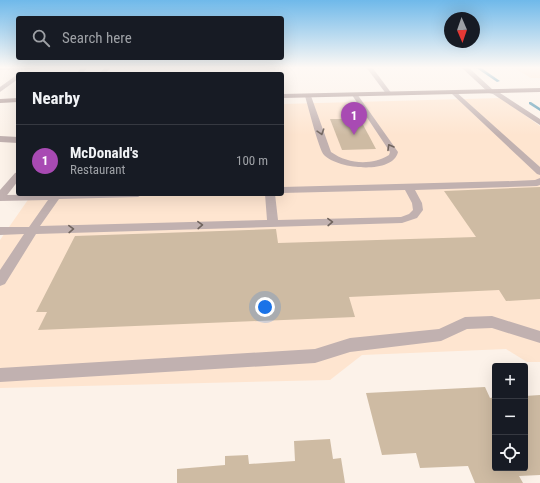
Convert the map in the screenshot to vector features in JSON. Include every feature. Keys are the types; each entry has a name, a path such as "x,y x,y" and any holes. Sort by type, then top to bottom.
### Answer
{"main road":[{"path":"284,96 540,90"},
{"path":"0,101 16,100"}],"street":[{"path":"386,90 389,94"},
{"path":"492,90 540,123"},
{"path":"453,92 540,172"},
{"path":"308,96 327,153 352,164 378,164 389,160 393,156 394,152 355,95"},
{"path":"0,139 16,140"},
{"path":"0,198 16,178"},
{"path":"284,190 538,183 540,181"},
{"path":"0,231 402,220 414,216 418,210 417,203 409,187"},
{"path":"0,198 56,196"},
{"path":"0,281 32,230 56,196"},
{"path":"270,196 273,223"},
{"path":"0,375 315,356 350,345 441,335 465,323 492,322 540,337"}],"shaded area":[{"path":"501,98 540,126 540,362 527,362 506,349 362,355 330,380 0,388 0,240 31,196 284,196 284,104"}],"building":[{"path":"330,119 360,119 376,149 342,150"},
{"path":"540,187 540,299 506,301 499,290 349,297 355,317 38,330 47,312 36,312 75,236 276,229 278,243 476,237 444,191"},
{"path":"485,387 490,398 492,398 492,471 528,471 528,396 540,395 540,475 519,476 523,483 475,483 468,466 420,468 416,453 382,455 366,393"},
{"path":"330,439 333,459 341,458 345,483 177,483 177,469 225,465 225,456 248,455 249,464 295,461 294,441"}],"waterway":[{"path":"530,103 540,110"}],"place":[{"name":"McDonald's","path":"354,135"}]}
